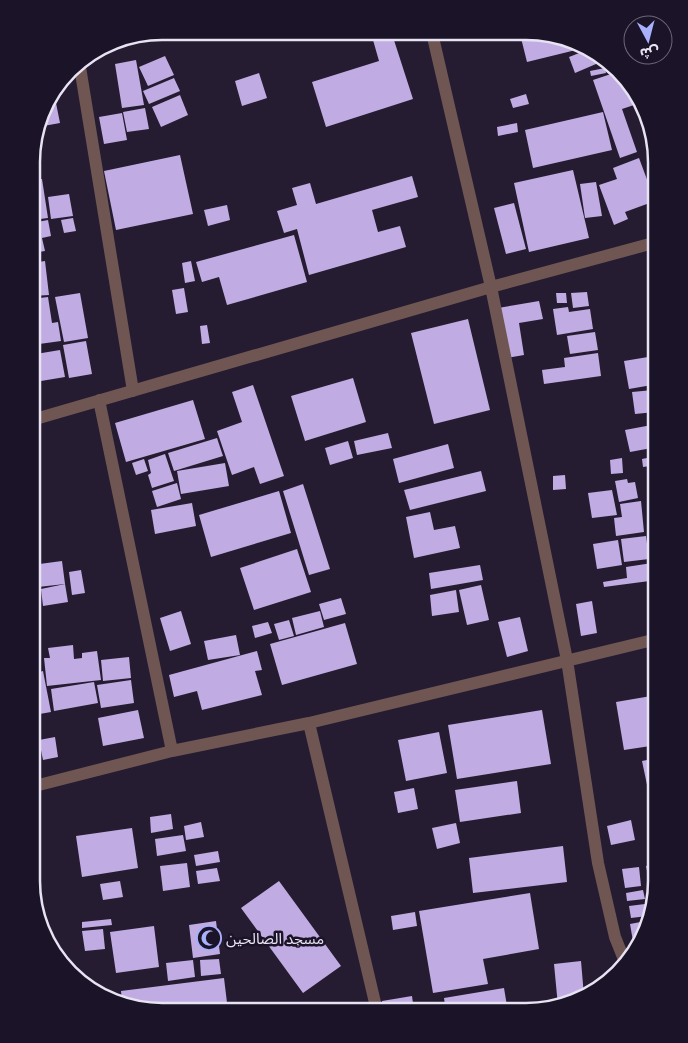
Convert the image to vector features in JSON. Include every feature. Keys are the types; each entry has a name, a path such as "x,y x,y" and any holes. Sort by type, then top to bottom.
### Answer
{"street":[{"path":"434,40 491,287 567,660 598,863 615,936 623,956"},
{"path":"81,71 133,390"},
{"path":"40,418 491,287 648,244"},
{"path":"100,400 172,751"},
{"path":"40,785 172,751 309,723 648,641"},
{"path":"309,723 375,1003"}],"building":[{"path":"373,40 394,40 413,99 326,127 312,82 379,61"},
{"path":"522,40 558,44 575,50 527,62"},
{"path":"580,53 598,63 575,73 569,57"},
{"path":"165,56 174,75 148,86 139,67"},
{"path":"136,60 144,105 122,108 115,64"},
{"path":"604,68 606,73 591,76 590,71"},
{"path":"259,73 267,98 242,106 235,81"},
{"path":"610,74 632,101 634,105 622,109 637,152 620,158 593,80"},
{"path":"174,78 180,91 149,104 143,91"},
{"path":"526,94 529,104 513,108 510,99"},
{"path":"180,95 188,115 161,127 152,107"},
{"path":"56,102 60,123 45,126"},
{"path":"145,108 149,129 127,132 123,112"},
{"path":"603,112 612,150 533,168 525,130"},
{"path":"122,113 127,140 104,144 99,117"},
{"path":"517,123 518,132 498,136 497,127"},
{"path":"180,155 193,214 116,230 104,171"},
{"path":"639,158 648,182 648,204 625,212 628,219 614,225 599,185 617,179 613,168"},
{"path":"573,170 589,238 529,252 514,183"},
{"path":"412,176 418,197 372,210 378,232 400,226 406,247 309,275 297,229 284,233 277,211 297,205 292,188 310,183 316,204"},
{"path":"40,179 42,179 48,218 40,219"},
{"path":"596,182 602,216 585,218 580,184"},
{"path":"69,194 73,216 51,219 48,197"},
{"path":"514,203 526,249 506,254 494,208"},
{"path":"227,205 230,220 208,226 204,210"},
{"path":"73,218 76,231 64,233 61,220"},
{"path":"48,220 51,236 42,238 45,251 40,252 40,222"},
{"path":"294,235 307,282 227,305 219,277 202,282 196,262"},
{"path":"45,261 49,295 40,296 40,262"},
{"path":"191,261 195,281 185,283 182,263"},
{"path":"184,288 188,312 176,314 172,290"},
{"path":"587,292 589,306 573,308 571,293"},
{"path":"80,293 88,338 64,342 55,297"},
{"path":"556,293 566,293 567,303 557,303"},
{"path":"48,297 52,323 58,322 61,341 40,344 40,298"},
{"path":"539,301 543,319 519,323 524,355 507,358 498,308"},
{"path":"568,307 569,312 590,309 593,329 557,335 553,309"},
{"path":"468,319 490,410 434,424 411,333"},
{"path":"207,325 210,343 202,344 200,326"},
{"path":"595,332 598,350 570,354 567,336"},
{"path":"86,341 92,374 69,378 63,345"},
{"path":"60,350 65,377 41,381 40,353"},
{"path":"598,353 601,376 544,384 542,370 565,367 564,358"},
{"path":"648,357 648,386 629,389 624,361"},
{"path":"353,378 366,422 305,441 291,396"},
{"path":"253,385 284,476 260,484 254,467 232,475 217,431 242,422 232,392"},
{"path":"648,390 648,413 635,414 632,392"},
{"path":"193,400 205,439 126,462 115,423"},
{"path":"648,426 648,449 630,452 625,430"},
{"path":"388,433 392,448 357,455 354,441"},
{"path":"217,438 223,456 174,471 168,453"},
{"path":"348,441 353,458 330,465 325,448"},
{"path":"448,444 454,468 399,483 393,459"},
{"path":"165,454 174,481 152,488 148,475 151,473 148,460"},
{"path":"622,458 623,473 611,474 610,460"},
{"path":"648,458 648,466 643,467 642,459"},
{"path":"144,459 148,471 136,475 132,463"},
{"path":"225,463 229,486 181,494 177,471"},
{"path":"481,471 486,491 410,510 404,490"},
{"path":"565,475 566,489 553,490 553,476"},
{"path":"627,479 628,483 635,482 638,498 619,502 615,481"},
{"path":"177,483 181,499 157,507 152,491"},
{"path":"303,484 330,569 309,575 283,491"},
{"path":"612,490 617,515 592,518 588,493"},
{"path":"279,491 291,533 211,557 199,515"},
{"path":"641,501 644,532 616,536 614,518 622,517 620,504"},
{"path":"192,503 196,526 155,534 151,510"},
{"path":"430,512 434,530 455,526 460,548 414,558 406,517"},
{"path":"646,536 648,559 624,562 621,539"},
{"path":"618,540 622,565 597,569 593,544"},
{"path":"297,549 311,592 254,610 240,568"},
{"path":"62,561 65,584 40,587 40,564"},
{"path":"648,564 648,581 604,587 603,582 627,578 626,567"},
{"path":"480,565 483,580 431,589 429,573"},
{"path":"81,570 85,593 72,595 69,572"},
{"path":"65,584 68,602 43,606 41,589"},
{"path":"481,585 489,620 467,625 459,590"},
{"path":"456,590 459,612 432,616 430,595"},
{"path":"341,598 346,614 324,620 319,604"},
{"path":"592,601 597,633 581,636 576,604"},
{"path":"181,611 191,644 170,651 160,618"},
{"path":"320,611 324,627 296,635 292,618"},
{"path":"520,617 528,651 507,657 498,622"},
{"path":"289,620 294,636 279,640 274,624"},
{"path":"268,622 272,633 255,638 252,626"},
{"path":"345,623 357,664 282,685 270,644"},
{"path":"236,635 240,655 208,660 204,641"},
{"path":"73,645 74,659 82,658 82,653 97,651 101,680 47,686 44,658 50,658 48,648"},
{"path":"257,651 262,670 255,671 262,695 202,710 197,691 174,697 169,675"},
{"path":"129,657 131,678 103,681 101,660"},
{"path":"43,671 51,712 40,714 40,672"},
{"path":"131,680 134,703 101,708 97,685"},
{"path":"94,682 98,703 54,711 51,689"},
{"path":"648,697 648,746 624,750 616,702"},
{"path":"138,710 144,738 103,746 98,718"},
{"path":"542,710 551,764 457,779 448,725"},
{"path":"439,732 447,773 406,781 398,740"},
{"path":"55,737 58,757 43,760 40,740"},
{"path":"648,760 648,790 642,761"},
{"path":"517,781 521,813 460,822 455,790"},
{"path":"414,788 418,809 398,813 394,792"},
{"path":"171,814 173,829 151,833 150,817"},
{"path":"631,820 635,840 611,845 607,826"},
{"path":"201,822 204,837 186,840 184,826"},
{"path":"456,823 460,843 437,849 432,828"},
{"path":"132,828 138,868 82,877 76,836"},
{"path":"183,835 186,851 157,856 155,839"},
{"path":"563,846 567,882 473,893 469,858"},
{"path":"218,851 220,862 196,866 194,855"},
{"path":"187,863 190,887 163,891 160,866"},
{"path":"639,867 641,886 625,888 622,869"},
{"path":"217,868 220,881 198,884 196,871"},
{"path":"120,881 123,897 103,900 100,884"},
{"path":"279,881 341,966 303,993 241,908"},
{"path":"643,890 645,899 627,901 626,893"},
{"path":"530,893 539,949 483,959 488,984 433,993 419,911"},
{"path":"645,904 643,917 631,918 629,906"},
{"path":"415,912 417,926 393,930 391,916"},
{"path":"111,919 112,925 82,928 82,922"},
{"path":"216,921 220,954 193,958 189,925"},
{"path":"641,922 633,940 630,924"},
{"path":"154,926 159,967 116,973 110,932"},
{"path":"103,929 105,949 85,951 82,931"},
{"path":"219,959 221,974 201,976 200,960"},
{"path":"193,960 195,977 168,981 166,963"},
{"path":"581,961 583,989 557,999 554,964"},
{"path":"224,978 227,1003 146,1002 122,996 121,991"},
{"path":"504,988 506,1003 445,1003 444,998"},
{"path":"412,996 413,1003 382,1003 382,1001"}],"place":[{"name":"مسجد الصالحين","path":"209,938"}]}
